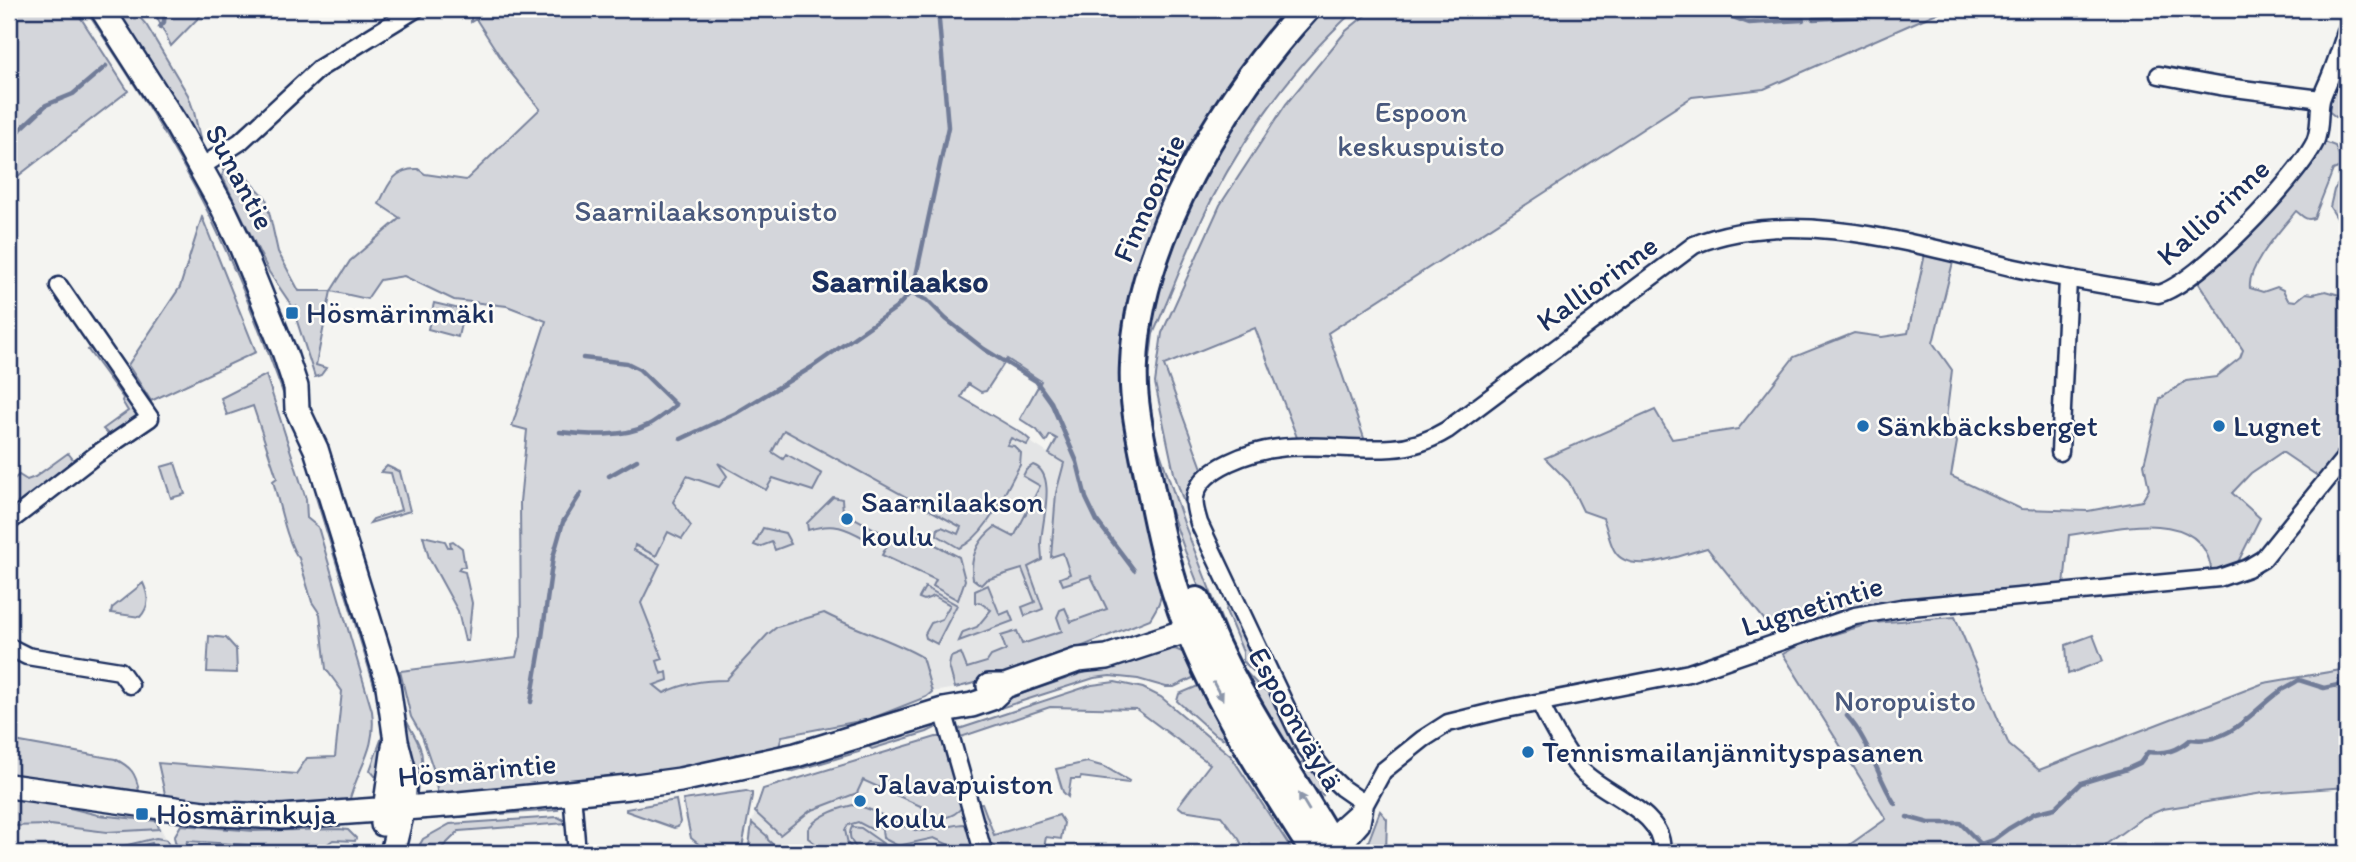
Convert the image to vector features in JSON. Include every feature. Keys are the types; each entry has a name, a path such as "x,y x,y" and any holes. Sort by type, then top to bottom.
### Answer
{"main road":[{"name":"Finnoontie","path":"1192,620 1158,529 1142,444 1133,365 1140,314 1149,268 1177,203 1211,139 1274,44 1306,9"},
{"name":"Espoonväylä","path":"1192,620 1206,668 1243,738 1325,850"}],"street":[{"name":"Sunantie","path":"102,9 201,167 272,318 296,387 297,409 316,449 387,679 396,741 405,776 378,853"},
{"path":"201,167 240,142 320,68 416,9"},
{"name":"Kalliorinne","path":"1365,804 1324,771 1304,745 1279,694 1199,523 1195,496 1209,475 1221,466 1261,451 1282,448 1394,448 1432,439 1694,245 1747,231 1798,226 1926,246 2068,279 2158,294 2179,286 2275,197 2307,157 2320,130 2321,99 2340,76 2347,29"},
{"path":"2159,75 2321,99"},
{"path":"2060,452 2068,279"},
{"path":"9,522 97,454 150,418 59,286"},
{"name":"Lugnetintie","path":"1325,850 1353,835 1361,825 1365,804 1383,771 1448,723 1689,673 1855,616 1879,611 2219,578 2248,568 2263,559 2340,477 2347,455"},
{"name":"Hösmärintie","path":"9,786 244,817 281,817 572,793 676,780 796,755 943,710 968,694 989,686 1005,686 1078,660 1107,657 1192,620"},
{"path":"9,647 27,656 120,671 131,685"},
{"path":"1540,703 1565,747 1584,772 1658,828 1661,853"},
{"path":"943,710 982,848 987,853"},
{"path":"572,793 577,853"},
{"name":"Sunantie","path":"392,853 394,809"}],"shaded area":[{"name":"Saarnilaakson koulu","path":"784,430 798,437 1014,432 1064,463 1056,493 1051,557 1063,552 1071,574 1091,575 1107,609 993,682 932,692 922,657 824,613 777,627 726,680 683,684 663,693 653,685 625,588 636,540 668,440"},
{"name":"Jalavapuiston koulu","path":"940,737 943,742 975,853 748,853 752,823 761,792"},
{"path":"9,797 98,815 157,821 171,853 9,853"}],"green space":[{"path":"9,9 75,9 128,91 9,183"},
{"path":"85,9 92,9 143,87 234,249 286,385 288,407 251,309 209,214 181,161"},
{"path":"153,9 207,9 171,46"},
{"name":"Saarnilaaksonpuisto","path":"471,9 1300,9 1231,95 1122,361 1122,403 1127,445 1140,507 1162,584 1157,607 1150,619 993,682 978,682 955,688 949,666 951,657 961,653 967,668 987,662 991,656 1006,650 1001,636 1017,631 1022,644 1062,631 1057,617 1060,610 1065,608 1071,622 1107,609 1091,576 1063,585 1060,578 1070,574 1063,553 1051,557 1056,493 1064,463 1049,454 1057,439 1050,435 1046,442 1037,430 1020,419 1041,381 1007,359 986,391 981,392 968,384 961,397 1030,440 1027,445 1011,438 1007,445 1014,446 1021,453 1020,465 987,523 978,534 959,548 937,535 938,528 942,527 958,534 961,527 784,430 772,452 783,459 786,454 822,474 813,491 773,478 766,490 718,463 727,476 719,487 687,476 673,502 691,526 682,539 668,532 656,556 635,545 634,550 660,564 641,603 663,659 657,661 661,674 667,672 668,680 654,685 664,693 694,683 726,680 777,627 824,613 922,657 932,692 926,697 870,719 782,736 779,747 679,773 438,797 434,771 422,736 411,717 400,671 516,657 521,636 520,502 527,430 512,426 546,321 507,306 454,300 404,276 380,280 367,299 331,291 350,261 400,218 379,204 397,175 410,169 418,169 425,174 466,180 540,109 510,72 476,19 471,22"},
{"path":"1323,9 1356,9 1294,75 1241,149 1203,217 1153,334 1147,383 1156,441 1185,526 1231,644 1223,648 1161,483 1151,442 1143,358 1157,285 1181,224 1224,141 1265,73 1296,35"},
{"name":"Espoon keskuspuisto","path":"1373,9 1946,9 1764,89 1692,97 1328,333 1366,444 1298,440 1255,328 1164,365 1203,471 1190,484 1187,501 1184,503 1174,473 1155,383 1162,333 1220,205 1286,104 1346,31"},
{"path":"124,11 137,15 147,26 188,95 202,147 117,16"},
{"path":"2342,81 2347,84 2347,119 2336,117 2327,110 2335,83"},
{"path":"2322,141 2335,146 2345,173 2338,168 2333,170 2314,218 2306,218 2296,211 2254,269 2250,288 2263,292 2277,287 2283,290 2288,300 2296,301 2306,293 2326,291 2347,297 2347,448 2322,479 2282,452 2251,473 2232,493 2260,518 2235,568 2212,576 2206,553 2194,538 2177,529 2134,526 2111,529 2069,535 2064,586 1875,605 1775,633 1707,548 1657,562 1631,562 1621,558 1612,546 1603,518 1583,511 1569,482 1545,458 1655,410 1672,439 1738,429 1794,357 1854,333 1882,337 1908,333 1925,254 1953,262 1933,343 1952,370 1946,419 1957,442 1951,476 2021,509 2088,511 2142,501 2149,489 2144,464 2160,399 2186,381 2216,377 2240,358 2243,350 2196,279"},
{"path":"232,162 266,198 278,252 299,291 331,291 316,365 326,368 321,375 315,377 295,315 299,313 269,272 222,176 226,165"},
{"path":"2344,175 2347,183 2341,202 2342,216 2338,220 2330,207 2334,190"},
{"path":"202,217 256,352 151,401 128,365 180,287"},
{"path":"434,303 464,310 458,337 428,329"},
{"path":"95,345 139,409 139,418 111,437 103,429 128,411 123,398 88,350"},
{"path":"266,375 306,499 307,518 318,527 372,711 372,737 349,802 297,807 218,805 169,797 165,794 158,763 296,774 307,758 335,757 342,691 326,669 320,614 312,602 299,558 287,534 273,481 277,478 253,406 227,415 221,398"},
{"path":"68,453 76,463 9,514 9,483 19,475 27,480 35,477"},
{"path":"175,463 185,494 171,498 161,467"},
{"path":"1033,465 1041,470 1047,488 1041,544 1042,560 1028,567 1043,609 1025,616 1022,607 1035,602 1022,569 986,580 981,585 973,579 972,563 980,543 995,527 1014,537 1040,486 1023,476"},
{"path":"387,466 400,472 410,511 370,523 373,519 401,510 391,473 381,472"},
{"path":"319,493 379,678 386,743 384,776 375,776 370,770 382,737 379,701 315,494"},
{"path":"833,497 842,499 843,512 884,534 877,545 844,528 828,526 808,530 807,523"},
{"path":"763,528 785,533 791,544 775,550 772,542 759,547 754,545"},
{"path":"909,531 959,557 965,580 958,600 933,586 936,580 882,555 891,538 900,542"},
{"path":"423,536 445,541 448,547 451,547 450,542 453,541 462,548 465,567 458,570 465,572 472,603 468,641 465,641 458,611 429,558"},
{"path":"143,583 148,601 140,617 111,613 112,608"},
{"path":"988,585 1000,615 1009,611 1013,621 959,641 963,632 977,627 991,610 979,602 975,603 975,591"},
{"path":"925,587 957,605 937,644 926,638 925,634 931,623 942,619 950,605 934,596 924,600 919,598"},
{"path":"1232,604 1269,684 1243,661 1243,652 1226,611 1227,605"},
{"name":"Noropuisto","path":"1955,617 2009,745 2039,770 2264,683 2347,669 2347,787 2263,793 2163,809 2142,818 2094,853 1838,853 1886,819 1783,654 1801,644 1872,623"},
{"path":"2093,635 2103,661 2068,674 2066,645"},
{"path":"209,636 226,638 236,649 237,673 207,672"},
{"path":"1175,649 1187,654 1201,674 1174,687 1110,676 1094,678 988,712 986,706 1133,656"},
{"path":"1241,667 1260,687 1274,696 1297,743 1292,751 1285,740 1281,742"},
{"path":"1115,682 1143,688 1161,697 1231,756 1294,853 1246,853 1221,816 1183,810 1178,806 1210,764 1136,709 1050,707 961,737 959,729 1092,685"},
{"path":"1205,683 1232,743 1214,734 1177,701 1179,694"},
{"path":"405,722 421,750 421,767 415,770 412,767"},
{"path":"933,724 935,728 927,732 872,749 868,746"},
{"path":"940,737 943,742 962,807 949,816 933,819 922,816 925,808 863,780 857,793 810,811 780,835 755,812 763,789"},
{"path":"9,740 115,759 132,771 139,791 112,787 109,790 9,775"},
{"path":"860,746 859,752 789,771 812,760"},
{"path":"1305,760 1323,783 1323,795 1307,776 1301,763"},
{"path":"1087,762 1105,767 1129,781 1081,777 1071,779 1068,797 1063,792 1056,769"},
{"path":"746,791 752,793 752,796 741,853 709,853 691,838 683,800"},
{"path":"9,797 98,815 157,821 159,829 107,832 50,825 9,826"},
{"path":"676,800 680,822 678,827 674,828 626,811 626,809"},
{"path":"979,803 982,803 994,835 1059,815 1064,823 1061,839 1046,837 1043,853 996,853 988,843"},
{"path":"553,805 558,810 444,818 440,816"},
{"path":"853,805 869,809 915,830 928,831 965,824 975,853 953,853 949,845 934,838 898,846 883,838 882,829 877,826 873,830 858,822 848,825 845,830 848,844 856,853 828,853 808,838 808,829 822,816"},
{"path":"1380,811 1387,819 1386,853 1364,853"},
{"path":"558,817 569,823 567,835 566,823 459,831 437,853 415,853 423,839 450,824"},
{"path":"752,823 767,836 782,853 748,853"},
{"path":"181,825 254,831 340,829 348,830 356,838 355,841 333,840 315,853 293,853 293,848 187,841 185,853 178,853 174,837"},
{"path":"852,827 861,828 884,844 867,842 863,847 864,853 861,853 850,838"},
{"path":"156,838 167,840 171,853 155,853 152,843 128,849 128,853 119,853 123,846"}],"waterway":[{"path":"160,27 164,22 165,9"},
{"path":"681,439 736,413 812,367 896,308 910,293 948,127 938,9"},
{"path":"1710,9 1749,23 1803,20"},
{"path":"1813,19 1870,16"},
{"path":"9,140 46,105 73,94 106,66"},
{"path":"910,293 927,300 984,349 1036,381 1051,402 1077,462 1086,498 1097,521 1134,570"},
{"path":"560,432 593,435 628,432 652,423 676,405 639,369 627,363 583,358"},
{"path":"609,476 637,460"},
{"path":"531,702 553,557 563,522 581,493"},
{"path":"1970,853 2035,813 2055,808 2081,783 2140,763 2148,752 2171,751 2191,739 2217,737 2229,732 2280,691 2299,680 2324,688 2347,683"},
{"path":"1847,716 1862,737 1895,804"},
{"path":"1907,817 1929,823 1960,823 1981,844"}],"place":[{"name":"Hösmärinmäki","path":"292,313"},
{"name":"Sänkbäcksberget","path":"1863,426"},
{"name":"Lugnet","path":"2219,426"},
{"name":"Saarnilaakson koulu","path":"847,519"},
{"name":"Tennismailanjännityspasanen","path":"1528,752"},
{"name":"Jalavapuiston koulu","path":"860,801"},
{"name":"Hösmärinkuja","path":"142,814"}],"district":[{"name":"Saarnilaakso","path":"900,281"}]}
